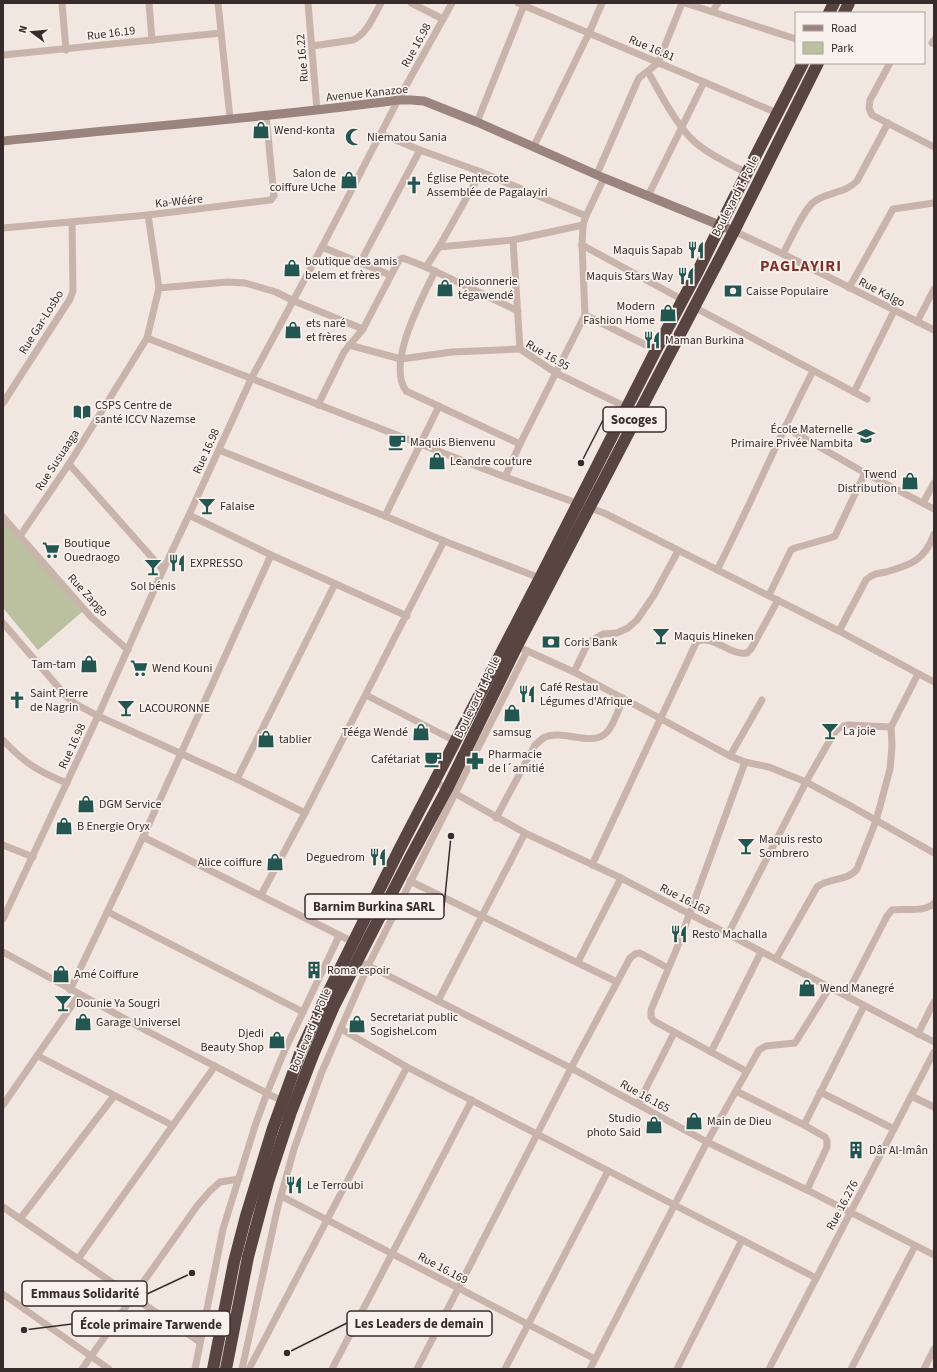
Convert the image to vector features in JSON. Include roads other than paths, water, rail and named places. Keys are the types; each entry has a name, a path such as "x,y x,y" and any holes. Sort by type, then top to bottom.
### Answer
{"highway":[{"path":"844,12 849,3"},
{"name":"Boulevard T. Polle","path":"213,1369 234,1262 258,1172 301,1051 357,960 353,942 578,504 626,407 721,226 802,64"},
{"name":"Boulevard T. Polle","path":"226,1369 248,1257 277,1155 312,1055 334,1006 411,856 451,791 590,508 734,231 818,64"}],"street":[{"path":"62,3 66,50"},
{"path":"149,3 152,40"},
{"path":"218,3 230,118"},
{"name":"Rue 16.22","path":"308,3 318,110"},
{"path":"312,46 359,38 381,3"},
{"path":"411,3 443,20"},
{"name":"Rue 16.98","path":"3,919 98,716 251,379 294,301 398,100 452,3"},
{"path":"534,146 602,3"},
{"path":"505,478 520,444 585,316 582,245 583,225 600,176 637,82 639,78 658,63 684,3 713,11 795,39"},
{"path":"713,11 718,3"},
{"path":"477,122 521,4"},
{"name":"Rue 16.81","path":"521,4 777,113"},
{"name":"Rue 16.19","path":"3,55 66,50 221,33"},
{"path":"889,64 870,100 869,108 872,115 934,147"},
{"path":"648,72 682,128 691,138 703,148 747,173"},
{"path":"648,196 704,82"},
{"name":"Avenue Kanazoe","path":"3,141 318,110 398,100 424,101 734,231"},
{"name":"Ka-Wéére","path":"3,228 215,208 273,199 266,115"},
{"path":"783,254 810,205 821,198 846,189 857,181 888,124"},
{"path":"381,134 480,172 586,216"},
{"path":"360,263 420,150"},
{"path":"426,267 439,247 480,172"},
{"path":"849,288 893,209 934,203"},
{"name":"Rue Susuaaga","path":"20,536 69,464 147,338 159,288 148,215"},
{"name":"Rue Gar-Losbo","path":"3,403 73,291 72,222"},
{"path":"439,247 513,240 583,225"},
{"name":"Rue Kalgo","path":"734,231 934,330"},
{"path":"513,240 520,349"},
{"path":"582,245 683,300"},
{"path":"322,247 390,275"},
{"path":"318,405 344,352 363,329 390,275 399,260 403,258 426,267 518,311"},
{"path":"435,272 408,331 401,359 403,386 406,391 520,444"},
{"path":"159,288 227,282 245,283 276,292 294,301 363,329"},
{"path":"918,322 934,289"},
{"path":"694,307 867,399"},
{"path":"854,392 894,311"},
{"path":"585,316 656,350"},
{"path":"147,338 505,478 614,518 769,595 934,682"},
{"path":"350,345 401,359"},
{"name":"Rue 16.95","path":"401,359 452,352 520,349 556,373 626,407"},
{"path":"717,570 813,371"},
{"path":"385,516 438,406"},
{"path":"785,427 934,509"},
{"path":"219,450 540,578"},
{"path":"69,464 163,570"},
{"path":"769,595 791,550 835,536 865,472"},
{"path":"923,503 934,483"},
{"path":"189,516 407,616"},
{"name":"Rue Zapgo","path":"3,517 91,617 128,650"},
{"path":"839,631 866,580 870,576 909,564 921,557 933,542 934,534"},
{"path":"261,896 407,616 444,541"},
{"path":"574,672 588,644 603,634 617,632 628,628 637,620 654,595 678,551"},
{"path":"70,990 143,837 271,554"},
{"path":"237,779 335,584"},
{"path":"592,865 698,641 706,640 738,653 747,653 751,649 778,600"},
{"path":"3,623 66,696 74,703 98,716 237,779 305,813"},
{"path":"522,648 574,672 730,756 745,762 769,767 806,782 934,854"},
{"path":"776,959 817,887 823,883 848,877 857,869 876,821 891,764 891,727 918,674"},
{"path":"366,695 456,741"},
{"path":"496,818 535,745 544,738 553,735 594,739 602,737 608,732 623,698"},
{"path":"730,756 762,700"},
{"path":"728,934 806,782 834,733 840,727 848,725 891,727"},
{"path":"3,740 15,753 30,765 67,783"},
{"path":"745,762 689,914 651,1010 651,1017 654,1022 712,1052 746,1072"},
{"name":"Rue 16.163","path":"434,782 496,818 621,878 934,1042"},
{"path":"242,1369 269,1246 294,1149 309,1105 341,1029 357,960 410,881 451,791"},
{"path":"438,1001 525,833"},
{"path":"143,837 353,942"},
{"path":"3,845 33,857"},
{"path":"578,962 621,878"},
{"path":"410,881 617,982"},
{"path":"846,996 887,916 892,910 924,908 934,903"},
{"path":"108,912 303,1012"},
{"path":"196,1369 200,1342 224,1229 255,1126 266,1093 339,936"},
{"path":"3,952 79,995 282,1101"},
{"path":"712,1052 762,952"},
{"path":"417,1369 571,1068 630,958 635,954 640,953 668,968"},
{"name":"Rue 16.165","path":"357,960 571,1068 707,1142 807,1190 934,1255"},
{"path":"590,1369 707,1142 746,1072 762,1047 795,1043 830,987"},
{"path":"3,1105 79,995"},
{"path":"918,1034 934,1002"},
{"path":"804,1125 864,1006"},
{"path":"341,1029 407,1067 816,1278"},
{"path":"638,1104 674,1033"},
{"name":"Rue 16.276","path":"769,1369 934,1052"},
{"path":"38,1056 172,1125"},
{"path":"78,1259 214,1066"},
{"path":"249,1369 407,1067"},
{"path":"736,1091 825,1137 827,1147 807,1190"},
{"path":"820,1092 894,1129"},
{"path":"20,1219 114,1096"},
{"path":"911,1096 934,1108"},
{"path":"332,1369 472,1100"},
{"path":"505,1369 608,1171"},
{"path":"82,1369 197,1206 220,1182 239,1179"},
{"name":"Rue 16.169","path":"281,1196 595,1359"},
{"path":"3,1207 200,1342"},
{"path":"677,1369 742,1240"},
{"path":"851,1369 915,1246"},
{"path":"3,1294 109,1369"},
{"path":"924,1369 934,1349"}],"place":[{"name":"Wend-konta","path":"261,130"},
{"name":"Niematou Sania","path":"354,137"},
{"name":"Salon de coiffure Uche","path":"349,180"},
{"name":"Église Pentecote Assemblée de Pagalayiri","path":"414,185"},
{"name":"Maquis Sapab","path":"696,250"},
{"name":"boutique des amis belem et frères","path":"292,268"},
{"name":"Maquis Stars Way","path":"686,276"},
{"name":"poisonnerie tégawendé","path":"445,288"},
{"name":"Caisse Populaire","path":"733,291"},
{"name":"Modern Fashion Home","path":"668,313"},
{"name":"ets naré et frères","path":"293,330"},
{"name":"Maman Burkina","path":"652,340"},
{"name":"CSPS Centre de santé ICCV Nazemse","path":"82,412"},
{"name":"École Maternelle Primaire Privée Nambita","path":"866,436"},
{"name":"Maquis Bienvenu","path":"397,442"},
{"name":"Leandre couture","path":"437,461"},
{"name":"Socoges","path":"581,463"},
{"name":"Twend Distribution","path":"910,481"},
{"name":"Falaise","path":"207,506"},
{"name":"Boutique Ouedraogo","path":"51,550"},
{"name":"EXPRESSO","path":"177,563"},
{"name":"Sol bénis","path":"153,567"},
{"name":"Maquis Hineken","path":"661,636"},
{"name":"Coris Bank","path":"551,642"},
{"name":"Tam-tam","path":"89,664"},
{"name":"Wend Kouni","path":"139,668"},
{"name":"Café Restau Légumes d'Afrique","path":"527,694"},
{"name":"Saint Pierre de Nagrin","path":"17,700"},
{"name":"LACOURONNE","path":"126,708"},
{"name":"samsug","path":"512,713"},
{"name":"La joie","path":"830,731"},
{"name":"Tééga Wendé","path":"421,732"},
{"name":"tablier","path":"266,739"},
{"name":"Cafétariat","path":"433,759"},
{"name":"Pharmacie de l´amitié","path":"475,761"},
{"name":"DGM Service","path":"86,804"},
{"name":"B Energie Oryx","path":"64,826"},
{"name":"Barnim Burkina SARL","path":"451,836"},
{"name":"Maquis resto Sombrero","path":"746,846"},
{"name":"Deguedrom","path":"378,857"},
{"name":"Alice coiffure","path":"275,862"},
{"name":"Resto Machalla","path":"679,934"},
{"name":"Roma espoir","path":"314,970"},
{"name":"Amé Coiffure","path":"61,974"},
{"name":"Wend Manegré","path":"807,988"},
{"name":"Dounie Ya Sougri","path":"63,1003"},
{"name":"Garage Universel","path":"83,1022"},
{"name":"Secretariat public Sogishel.com","path":"357,1024"},
{"name":"Djedi Beauty Shop","path":"277,1040"},
{"name":"Main de Dieu","path":"694,1121"},
{"name":"Studio photo Said","path":"654,1125"},
{"name":"Dâr Al-Imân","path":"856,1150"},
{"name":"Le Terroubi","path":"294,1185"},
{"name":"Emmaus Solidarité","path":"192,1273"},
{"name":"École primaire Tarwende","path":"24,1330"},
{"name":"Les Leaders de demain","path":"287,1353"}],"district":[{"name":"PAGLAYIRI","path":"801,265"}]}
